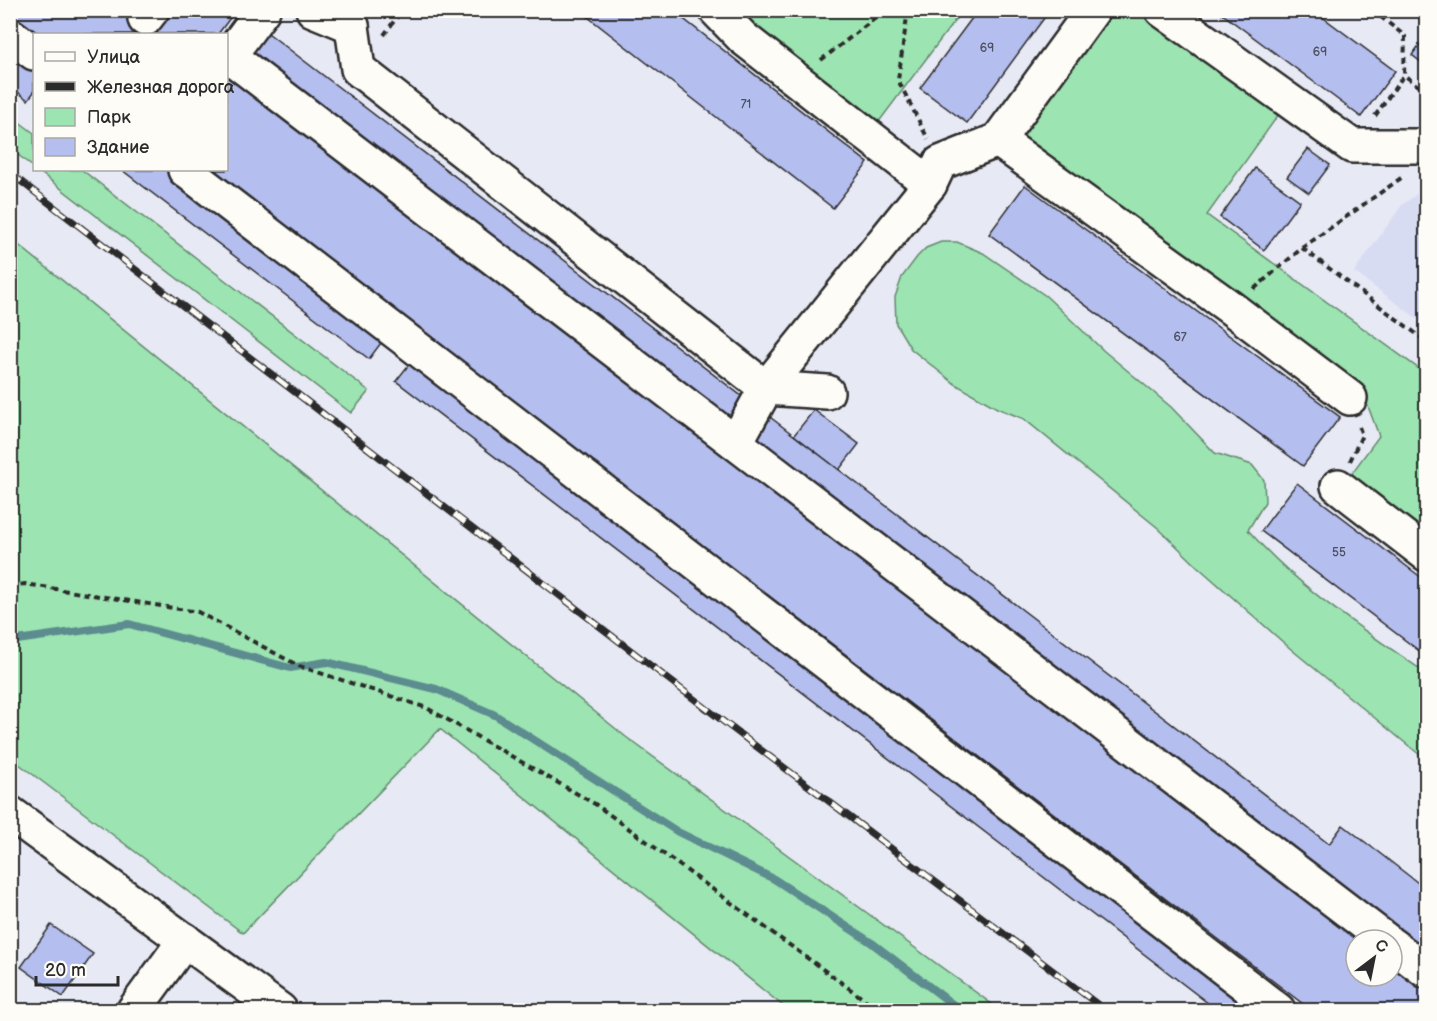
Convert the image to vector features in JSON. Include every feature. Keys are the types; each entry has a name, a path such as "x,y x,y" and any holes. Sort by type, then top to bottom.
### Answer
{"street":[{"path":"263,10 229,56 1370,928"},
{"path":"313,10 358,18 358,69 766,388 827,392"},
{"path":"716,10 743,38 797,79 935,174"},
{"path":"736,442 766,388 935,174 998,140 1094,10"},
{"path":"1162,10 1352,146 1426,146"},
{"path":"10,35 33,52"},
{"path":"998,140 1231,308 1350,398"},
{"path":"186,171 1278,1011"},
{"path":"1338,486 1426,554"},
{"path":"10,813 280,1011"},
{"path":"134,1011 185,940"},
{"path":"1404,954 1426,971"}],"path":[{"path":"797,79 886,10"},
{"path":"908,10 898,80 935,174"},
{"path":"1352,146 1404,75 1405,36 1371,10"},
{"path":"1404,75 1426,92"},
{"path":"1231,308 1302,248 1407,174"},
{"path":"1302,248 1426,341"},
{"path":"1338,486 1362,435 1350,398"},
{"path":"10,586 25,584 198,612 299,666 427,708 595,804 879,1011"}],"shaded area":[{"path":"1426,187 1426,325 1354,272 1402,205"}],"green space":[{"path":"735,11 962,11 878,123"},
{"path":"1098,11 1151,11 1284,107 1207,215 1426,374 1426,539 1346,481 1379,436 1362,390 1009,135"},
{"path":"10,115 33,132 33,167 11,149"},
{"path":"38,171 83,171 369,391 351,413"},
{"path":"10,238 626,737 1000,1010 788,1010 440,729 243,933 11,758"},
{"path":"941,242 957,242 983,253 1046,296 1104,351 1171,407 1215,453 1252,465 1264,480 1265,502 1248,530 1288,571 1332,607 1426,673 1426,760 1292,650 1198,567 1158,528 1024,419 997,408 955,384 911,349 896,324 895,297 902,277 917,257 926,248"}],"building":[{"path":"10,10 131,10 126,17 148,33 34,33 10,16"},
{"path":"169,10 236,10 219,33 152,33"},
{"path":"579,10 672,10 868,163 833,208"},
{"path":"978,10 1050,10 967,123 920,88"},
{"path":"1217,10 1313,10 1395,71 1361,117"},
{"path":"264,30 744,398 725,423 244,55"},
{"path":"1426,36 1426,66 1412,55"},
{"path":"10,49 33,66 33,93 28,100 10,86"},
{"path":"228,67 1355,928 1344,928 1344,988 1404,988 1404,965 1426,982 1426,1010 1311,1010 212,171 228,171"},
{"path":"1308,149 1330,165 1309,193 1287,177"},
{"path":"1255,168 1300,201 1264,250 1220,217"},
{"path":"123,171 173,171 387,335 369,359"},
{"path":"1025,185 1340,417 1303,466 989,234"},
{"path":"414,358 1254,1010 1217,1010 396,381"},
{"path":"814,410 859,444 839,470 794,435"},
{"path":"766,414 1329,844 1343,825 1426,889 1426,955 1404,938 1404,928 1391,928 749,437"},
{"path":"1297,483 1426,581 1426,656 1261,531"},
{"path":"51,925 93,954 63,997 21,967"}],"waterway":[{"path":"10,641 129,624 290,668 326,662 436,689 495,715 678,832 774,879 872,943 960,1010"}],"railway":[{"path":"10,173 724,722 1105,1010"}]}
